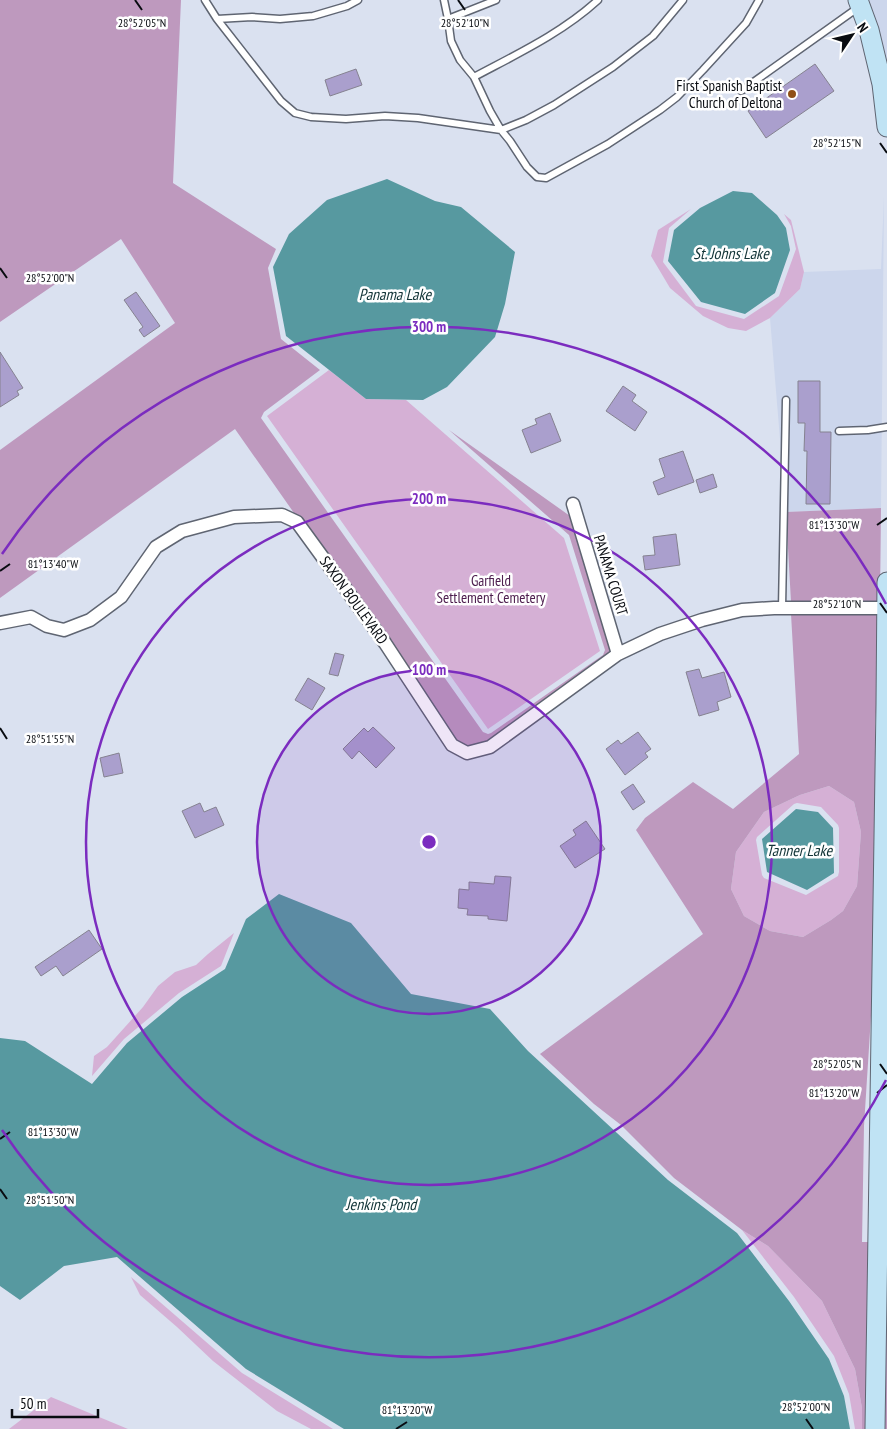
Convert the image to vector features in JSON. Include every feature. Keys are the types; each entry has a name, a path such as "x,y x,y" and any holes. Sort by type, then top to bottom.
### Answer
{"main road":[{"path":"859,3 869,30 882,84 887,128"},
{"path":"875,1429 882,1254 887,582"}],"street":[{"name":"PANAMA COURT","path":"573,504 618,654"},
{"name":"SAXON BOULEVARD","path":"0,623 31,617 47,626 64,630 90,620 120,597 156,547 182,531 234,517 282,515 297,522 385,643 452,745 467,753 490,747 618,654 660,634 702,620 742,610 887,608"}],"lane":[{"path":"206,0 217,19 281,101 295,113 311,117 346,119 385,116 418,118 501,130 526,120 554,105 613,67 653,36 683,0"},
{"path":"217,19 252,17 280,19 313,16 347,6 358,0"},
{"path":"444,0 451,41 460,60 474,77 501,130 527,167 537,177 546,178 608,144 677,97 746,23 759,0"},
{"path":"448,19 496,0"},
{"path":"474,77 547,38 598,0"},
{"path":"741,91 859,3"},
{"path":"782,608 786,400"},
{"path":"839,432 887,428"}],"shaded area":[{"path":"0,0 181,0 173,183 276,249 268,268 281,339 320,370 264,412 261,418 483,732 491,733 603,655 605,650 569,535 449,430 570,516 611,652 488,742 469,746 457,741 390,639 302,518 294,513 235,429 0,598 0,450 175,323 121,239 0,322"},
{"path":"865,0 887,0 887,74"},
{"path":"884,197 881,508 786,512 770,318 800,289 804,272 881,269"},
{"path":"881,508 880,602 791,602 786,512"},
{"path":"791,614 880,614 880,662 875,724 877,833 875,953 864,1126 862,1242 871,1242 868,1429 862,1429 862,1408 855,1369 822,1301 768,1246 742,1230 674,1178 621,1125 594,1104 540,1054 703,934 636,830 645,818 693,782 733,809 799,754","holes":["829,786 854,802 861,832 857,886 843,911 803,937 770,931 744,916 731,889 736,852 764,812 800,795"]},
{"path":"887,1243 887,1429 881,1429"}],"green space":[{"path":"691,209 669,228 663,262 696,306 744,319 779,296 796,249 791,226 784,214 791,220 804,272 800,289 770,318 746,331 728,328 703,316 670,288 651,256 658,230"},
{"name":"Garfield Settlement Cemetery","path":"329,370 366,399 406,400 564,538 600,651 488,729 267,416"},
{"path":"829,786 854,802 861,832 857,886 843,911 803,937 770,931 744,916 731,889 736,852 764,812 800,795","holes":["794,804 821,807 839,828 838,876 806,895 764,878 757,837"]},
{"path":"234,933 221,966 179,993 124,1039 92,1076 94,1056 107,1047 143,1007 158,986 175,972 196,965"},
{"path":"742,1230 768,1246 822,1301 855,1369 862,1408 862,1429 855,1429 849,1394 834,1356 794,1297"},
{"path":"131,1277 242,1373 333,1429 311,1429 277,1411 213,1361 140,1295"},
{"path":"51,1397 128,1429 9,1429"}],"water":[{"name":"Panama Lake","path":"387,179 435,201 461,207 515,252 505,304 495,337 447,387 423,400 366,399 286,336 273,267 289,234 327,200"},
{"name":"St. Johns Lake","path":"733,191 752,193 777,215 786,228 790,250 775,293 745,314 701,302 668,261 674,230 700,208"},
{"name":"Tanner Lake","path":"796,809 818,812 833,828 834,873 807,890 767,872 762,839"},
{"name":"Jenkins Pond","path":"279,894 351,923 411,994 490,1009 528,1051 668,1180 737,1233 789,1301 829,1359 844,1396 850,1429 344,1429 246,1369 117,1257 64,1266 20,1300 0,1286 0,1038 25,1041 92,1084 127,1043 182,997 225,969 246,919"}],"building":[{"path":"815,64 834,91 766,138 748,111"},
{"path":"356,69 362,85 330,96 325,80"},
{"path":"136,292 160,326 144,337 139,330 143,327 124,300"},
{"path":"0,352 23,388 17,391 19,395 0,407"},
{"path":"798,381 820,381 820,432 831,432 830,504 806,504 807,451 804,451 805,423 798,423"},
{"path":"623,386 636,395 632,401 647,412 635,431 606,411"},
{"path":"550,413 561,441 531,453 522,430 537,424 535,419"},
{"path":"683,451 694,482 658,495 653,482 665,477 659,459"},
{"path":"713,474 717,487 700,493 696,480"},
{"path":"676,534 680,565 645,570 643,556 655,555 653,537"},
{"path":"335,653 344,655 338,676 329,674"},
{"path":"699,669 702,678 724,672 731,697 717,702 719,710 699,716 686,672"},
{"path":"308,678 325,688 312,710 295,700"},
{"path":"373,727 395,748 376,768 359,751 352,759 343,749 364,728 368,732"},
{"path":"638,732 651,749 645,753 648,757 625,775 606,749 618,740 621,744"},
{"path":"119,753 123,773 104,777 100,758"},
{"path":"633,784 645,802 633,810 621,792"},
{"path":"200,803 204,812 216,807 224,825 195,838 182,811"},
{"path":"586,821 605,849 575,868 560,846 576,835 573,830"},
{"path":"495,876 511,877 507,921 488,919 488,916 467,915 468,909 458,908 459,889 469,890 469,882 494,884"},
{"path":"89,930 102,949 63,976 56,966 41,976 35,967"}],"place":[{"name":"First Spanish Baptist Church of Deltona","path":"792,94"}]}
